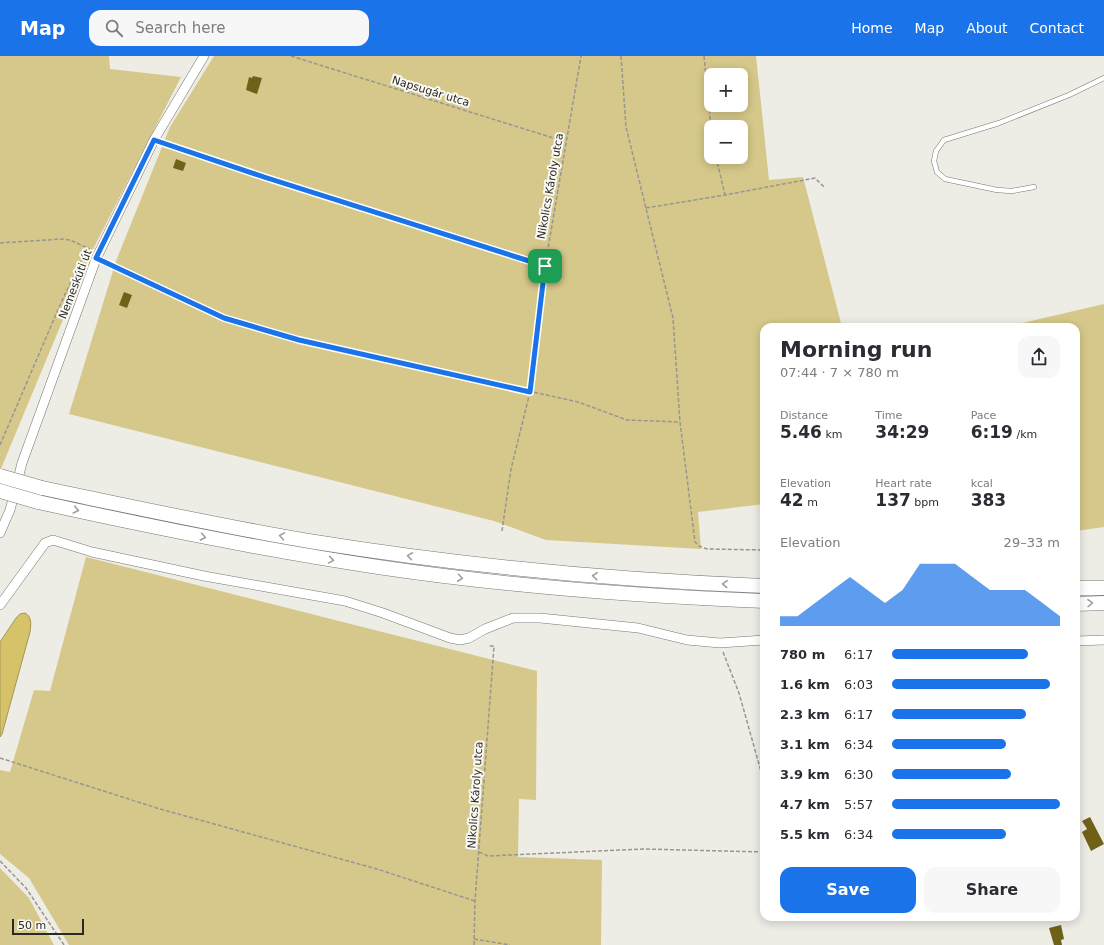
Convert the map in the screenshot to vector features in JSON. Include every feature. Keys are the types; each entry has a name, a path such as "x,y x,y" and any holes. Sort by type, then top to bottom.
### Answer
{"highway":[{"path":"0,476 42,488 245,530 385,552 528,570 614,578 760,586"},
{"path":"0,491 38,502 171,531 238,544 380,567 473,579 613,593 760,601"},
{"path":"1080,588 1104,588"},
{"path":"1080,604 1104,603"}],"street":[{"name":"Nemeskúti út","path":"0,533 10,510 22,463 97,256 154,140 204,56"},
{"path":"0,605 45,543 53,540 92,552 204,576 345,601 383,613 450,638 460,640 470,638 485,629 513,618 540,618 638,628 688,640 720,643 760,640"},
{"path":"1080,641 1104,640"}],"lane":[{"path":"1034,187 1012,191 997,190 945,179 937,172 934,161 936,151 944,140 999,123 1069,95 1104,78"}],"path":[{"name":"Napsugár utca","path":"291,56 566,142"},
{"name":"Nikolics Károly utca","path":"502,531 511,469 530,392 545,266 581,56"},
{"path":"621,56 626,127 673,318 680,422 695,542 699,546 707,549 760,550"},
{"path":"704,56 710,120"},
{"path":"154,140 264,177 545,266"},
{"path":"718,164 725,195"},
{"path":"646,208 815,178 824,187"},
{"path":"0,243 63,239 70,240 86,248 97,256 224,318 299,340 578,402 627,420 680,422"},
{"path":"0,445 86,248"},
{"path":"720,643 739,693 760,768"},
{"name":"Nikolics Károly utca","path":"474,945 475,901 494,646 489,646"},
{"path":"0,758 160,809 377,869 475,901"},
{"path":"479,852 488,856 643,849 760,852"},
{"path":"0,861 26,888 64,945"},
{"path":"474,939 510,945"}],"shaded area":[{"path":"0,56 109,56 110,69 181,77 89,257 0,471"},
{"path":"214,56 756,56 769,180 803,177 841,323 760,323 760,504 698,512 701,549 546,540 494,521 69,414 116,261 170,127"},
{"path":"1104,304 1104,527 1080,530 1080,323 1022,323"},
{"path":"86,557 537,671 536,800 519,799 518,857 602,860 601,945 69,945 29,878 0,854 0,770 10,772 34,690 50,691"},
{"path":"25,613 30,619 30,632 0,737 0,642 16,618 20,614"},
{"path":"0,868 29,898 54,945 0,945"}],"building":[{"path":"253,76 262,78 257,94 246,90 249,77 252,78"},
{"path":"176,159 186,163 183,171 173,168"},
{"path":"124,292 132,295 127,308 119,305"},
{"path":"1090,817 1104,844 1091,851 1082,832 1087,829 1082,821"},
{"path":"1061,925 1064,939 1061,940 1062,945 1054,945 1049,928"}],"route":[{"path":"154,140 264,177 545,266 530,392 299,340 224,318 96,258 154,140"}]}
